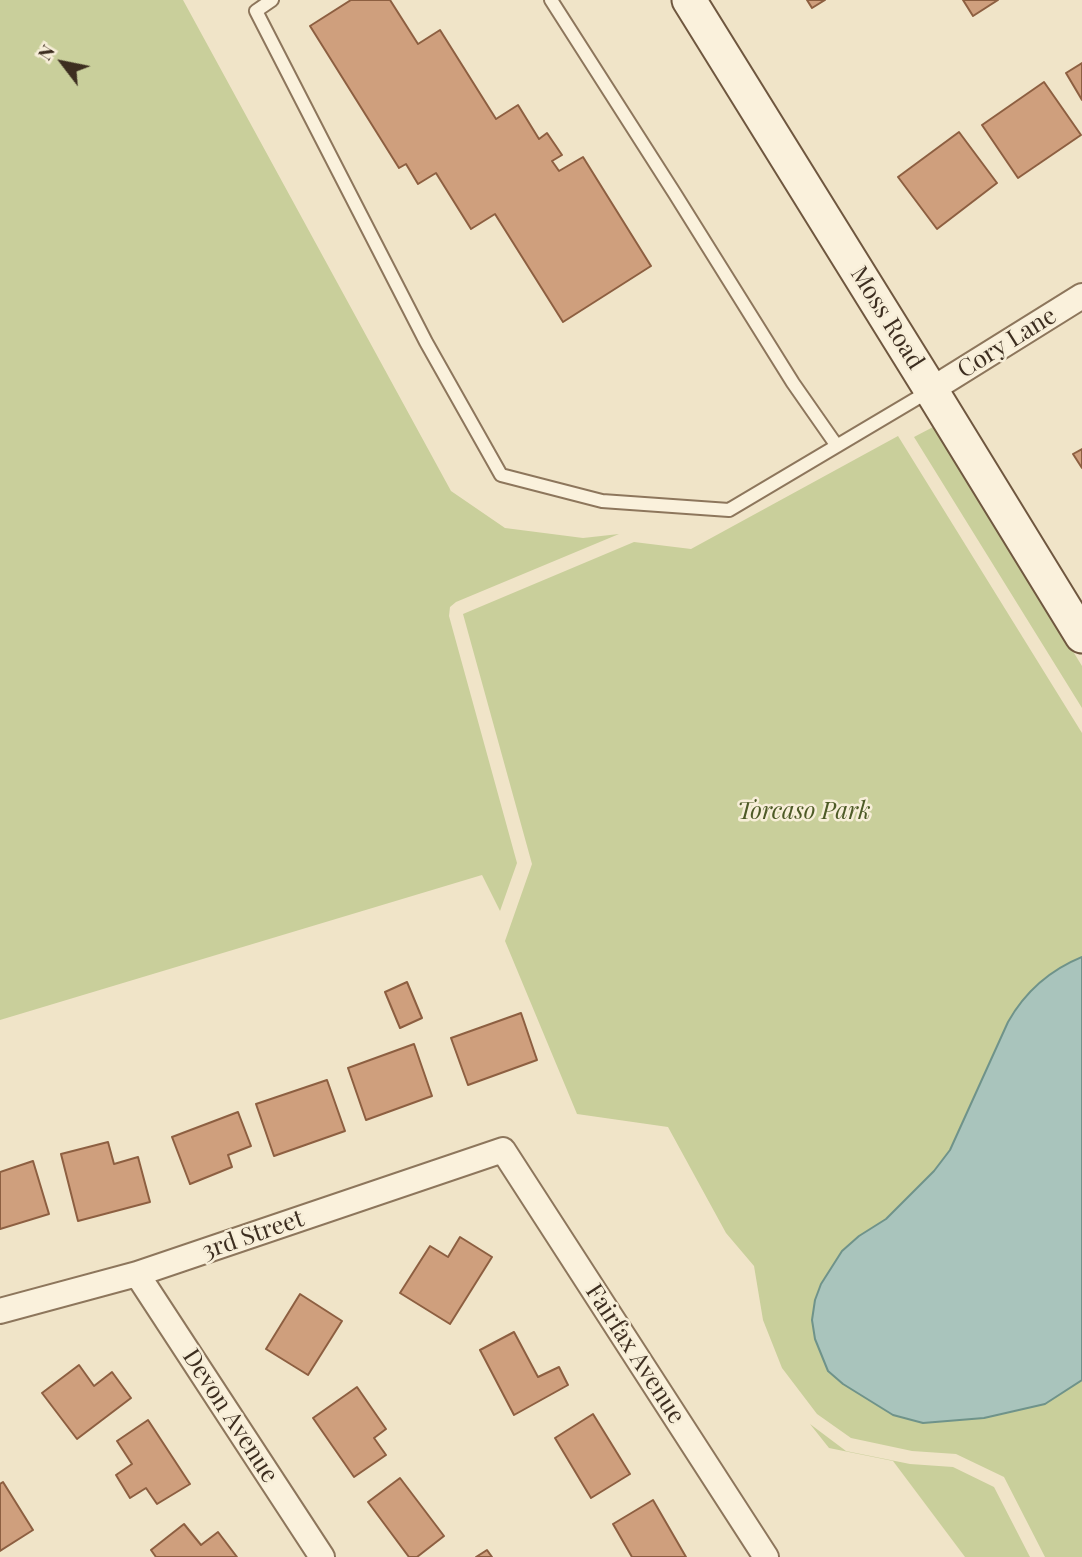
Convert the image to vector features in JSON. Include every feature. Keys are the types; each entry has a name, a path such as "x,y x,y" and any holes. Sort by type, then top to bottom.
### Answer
{"street":[{"name":"Moss Road","path":"689,0 1082,636"},
{"name":"Cory Lane","path":"931,390 1082,296"},
{"name":"3rd Street","path":"0,1311 137,1274 503,1150"},
{"name":"Fairfax Avenue","path":"503,1150 766,1557"},
{"name":"Devon Avenue","path":"137,1274 322,1557"}],"lane":[{"path":"272,0 256,11 426,342 501,475 602,501 729,510 931,390"},
{"path":"551,0 793,383 837,446"}],"green space":[{"path":"0,0 183,0 451,491 505,528 583,538 619,534 456,602 450,607 449,616 517,863 500,911 482,875 0,1020"},
{"path":"935,426 1082,666 1082,708 914,437"},
{"name":"Torcaso Park","path":"898,436 1082,733 1082,1557 1045,1557 1004,1477 956,1454 912,1451 851,1438 817,1414 782,1368 763,1320 754,1266 726,1233 668,1127 577,1114 505,941 532,864 463,614 634,542 691,549"},
{"path":"810,1424 846,1451 910,1464 953,1467 994,1487 1030,1557 965,1557 893,1461 829,1448"}],"water":[{"path":"1082,957 1082,1380 1045,1404 984,1418 923,1423 893,1415 843,1384 828,1371 815,1339 812,1320 821,1284 842,1251 859,1236 886,1219 934,1171 950,1150 1008,1022 1022,1001 1049,975"}],"building":[{"path":"351,0 390,0 418,44 440,30 496,119 518,105 539,139 547,133 562,155 552,161 559,171 583,157 651,266 563,322 495,214 471,229 436,173 418,184 406,164 399,168 310,26"},
{"path":"807,0 825,0 812,8"},
{"path":"963,0 998,0 973,16"},
{"path":"1082,63 1082,100 1066,73"},
{"path":"1044,82 1081,135 1018,178 982,125"},
{"path":"959,132 997,183 937,229 898,177"},
{"path":"1082,449 1082,468 1073,454"},
{"path":"407,982 422,1018 400,1028 385,992"},
{"path":"521,1013 537,1060 468,1085 451,1038"},
{"path":"414,1044 432,1096 366,1120 348,1068"},
{"path":"327,1080 345,1131 274,1156 256,1104"},
{"path":"238,1112 251,1146 228,1155 232,1167 190,1184 172,1137"},
{"path":"108,1142 114,1164 138,1157 150,1202 78,1221 61,1154"},
{"path":"33,1161 49,1214 0,1229 0,1172"},
{"path":"460,1237 492,1257 450,1324 400,1293 430,1246 448,1257"},
{"path":"300,1294 342,1321 308,1375 266,1349"},
{"path":"514,1332 538,1377 559,1367 568,1385 514,1415 480,1350"},
{"path":"79,1365 94,1386 112,1372 131,1398 77,1439 42,1393"},
{"path":"357,1387 386,1429 374,1438 386,1455 354,1477 313,1418"},
{"path":"593,1414 630,1474 591,1498 555,1438"},
{"path":"148,1420 190,1484 157,1504 146,1488 130,1498 116,1475 132,1464 117,1441"},
{"path":"400,1478 444,1536 417,1557 409,1557 368,1502"},
{"path":"3,1482 33,1530 0,1551 0,1484"},
{"path":"653,1500 686,1557 632,1557 613,1524"},
{"path":"184,1524 201,1545 218,1532 237,1557 156,1557 151,1550"},
{"path":"487,1550 492,1557 476,1557"}]}
